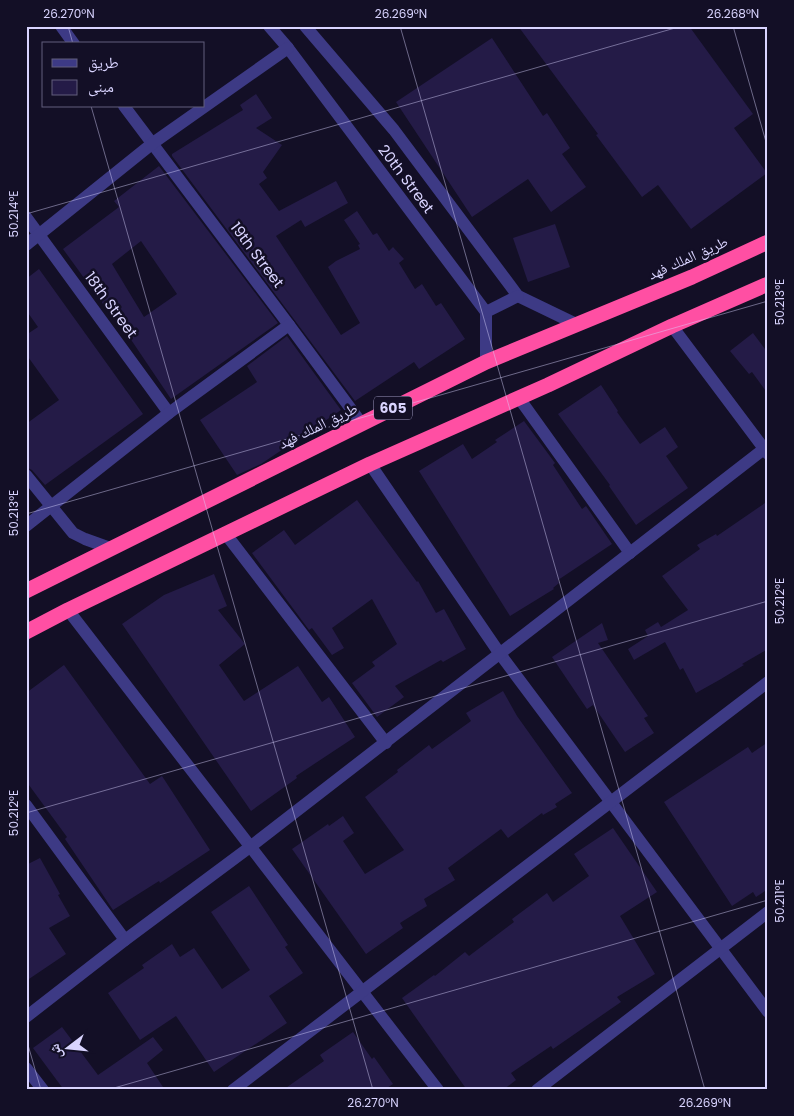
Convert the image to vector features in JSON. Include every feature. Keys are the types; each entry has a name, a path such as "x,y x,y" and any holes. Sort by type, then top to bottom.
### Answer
{"highway":[{"name":"طريق الملك فهد","path":"26,591 486,362 692,277 768,242"},
{"path":"26,632 370,464 768,284"}],"street":[{"path":"60,26 72,42"},
{"name":"20th Street","path":"269,26 288,48 486,312"},
{"name":"20th Street","path":"305,26 394,130 518,296 576,324"},
{"path":"205,106 288,48"},
{"name":"19th Street","path":"126,108 362,424"},
{"path":"26,245 152,143 202,108"},
{"name":"18th Street","path":"26,217 168,413"},
{"path":"486,362 486,312 518,296"},
{"path":"26,526 168,413 289,325"},
{"path":"26,1017 386,743 630,553 766,451 672,326"},
{"path":"519,398 630,553"},
{"path":"370,464 500,654 768,1012"},
{"path":"26,474 73,533 110,548"},
{"path":"225,534 386,743"},
{"path":"68,610 438,1090"},
{"path":"233,1090 361,990 768,682"},
{"path":"26,805 125,940"},
{"path":"537,1090 768,912"},
{"path":"26,1068 43,1090"}],"building":[{"path":"518,26 689,26 753,114 734,128 767,173 691,229 658,185 642,197"},
{"path":"492,38 543,116 547,113 570,148 562,154 586,187 551,212 528,179 472,217 396,102"},
{"path":"256,94 272,118 256,128 282,145 263,172 267,178 259,184 279,211 336,181 348,203 305,227 301,220 276,236 341,335 360,323 328,267 360,249 358,245 360,244 344,220 357,211 373,235 377,233 389,251 393,247 404,259 399,263 415,289 422,284 436,306 441,303 465,339 419,369 414,362 355,401 172,156 172,154 243,110 240,105"},
{"path":"159,166 278,323 171,399 109,307 106,309 89,281 87,282 63,249 119,207 114,201","holes":["141,241 177,294 144,317 112,264"]},
{"path":"555,224 570,267 528,282 513,238"},
{"path":"39,269 143,414 45,485 32,470 26,467 26,424 59,400 26,354 26,335 38,327 26,310 26,279"},
{"path":"753,333 768,353 768,394 752,372 749,374 730,351"},
{"path":"287,336 341,410 261,464 237,475 200,420 257,382 247,366"},
{"path":"601,385 617,412 640,444 665,427 678,447 666,456 688,488 636,525 610,485 558,414"},
{"path":"524,421 555,463 553,465 582,509 586,506 612,544 558,580 559,583 554,589 510,616 419,471 463,444 472,459 497,442 495,440"},
{"path":"357,500 418,581 436,613 444,609 466,649 443,662 441,660 395,686 404,697 377,717 352,683 375,666 372,662 397,644 372,599 332,628 344,648 332,655 312,628 309,630 252,553 284,530 295,545"},
{"path":"768,501 768,649 696,693 683,668 680,670 665,642 634,660 628,649 648,636 645,630 658,622 661,627 688,610 662,576 700,549 697,545 716,534 717,536"},
{"path":"214,574 227,606 218,610 245,644 219,665 244,701 298,666 322,702 329,697 355,737 296,776 297,778 251,811 122,624 164,595"},
{"path":"602,623 608,640 598,643 648,716 644,718 654,733 625,752 593,705 587,709 552,657"},
{"path":"64,665 150,784 162,776 210,850 160,883 159,881 113,910 65,839 67,837 26,781 26,693"},
{"path":"503,691 517,716 572,793 555,804 557,807 543,815 542,813 508,838 501,829 448,868 455,880 424,899 427,906 400,923 403,928 366,954 292,849 343,816 354,833 343,841 365,874 404,850 365,797 429,745 432,749 471,721 466,713"},
{"path":"768,742 768,889 756,897 753,892 732,906 664,802 748,747 752,753"},
{"path":"613,828 657,892 620,916 655,974 617,997 621,1002 553,1049 551,1046 511,1073 516,1080 503,1090 467,1090 402,998 435,976 465,952 469,956 514,922 512,919 547,893 553,902 589,876 574,854"},
{"path":"40,858 70,916 49,928 66,954 26,981 26,865"},
{"path":"249,886 288,945 285,947 303,973 269,996 287,1023 214,1072 176,1016 140,1040 108,993 144,968 142,965 172,944 180,957 194,948 222,989 250,970 211,912"},
{"path":"62,1027 98,1075 153,1037 163,1050 147,1063 165,1090 64,1090 33,1048"},
{"path":"353,1032 393,1084 384,1090 283,1090 324,1061 320,1055"}]}
